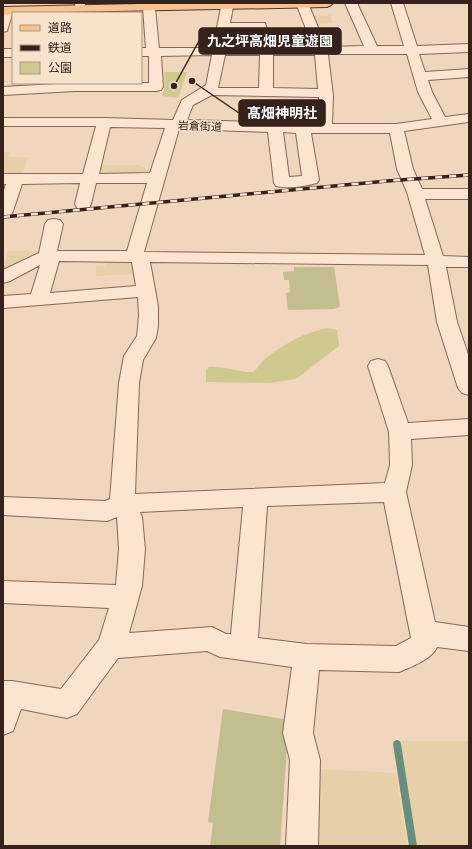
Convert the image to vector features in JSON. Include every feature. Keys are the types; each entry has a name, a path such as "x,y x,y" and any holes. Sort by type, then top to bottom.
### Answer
{"main road":[{"path":"82,7 133,3"},
{"path":"5,7 149,8 327,3"}],"street":[{"path":"350,3 372,50"},
{"path":"397,3 411,50 422,76 426,92 441,122"},
{"path":"302,4 321,51 325,76 325,129"},
{"path":"3,721 7,694 67,704 111,646 129,586 132,549 130,517 122,504 129,388 132,364 136,353 142,348 146,337 149,318 146,291 137,258 156,178 175,125 187,103 210,90 213,85 227,6"},
{"path":"3,28 5,7"},
{"path":"147,52 149,8"},
{"path":"224,27 261,26 267,47 266,92"},
{"path":"147,52 411,50 469,48"},
{"path":"3,91 75,85 156,87 155,56 147,52"},
{"path":"422,76 469,73"},
{"path":"210,90 217,92 325,93"},
{"name":"岩倉街道","path":"3,122 104,122 325,129 396,128 469,118"},
{"path":"83,204 104,122"},
{"path":"275,128 282,183 311,180 303,129"},
{"path":"396,128 405,169 415,194 436,260 447,322 469,388"},
{"path":"5,211 9,179 156,178"},
{"path":"415,194 469,194"},
{"path":"39,299 50,256 54,224"},
{"path":"3,277 40,258 50,256 137,258 262,257 436,260 469,262"},
{"path":"3,302 146,291"},
{"path":"111,646 212,638 220,645 244,647 307,657 352,660 400,659 425,644 424,633 394,492 401,465 400,432 378,366"},
{"path":"400,432 469,428"},
{"path":"3,506 107,511 122,504 394,492"},
{"path":"244,647 256,497"},
{"path":"3,592 126,597"},
{"path":"424,633 469,639"},
{"path":"302,846 305,760 298,733 307,657"}],"shaded area":[{"path":"330,15 333,23 314,24 311,16"},
{"path":"3,152 9,152 8,157 28,157 22,175 3,177"},
{"path":"97,165 139,165 147,169 151,169 149,175 99,177"},
{"path":"8,251 42,251 42,254 3,272"},
{"path":"127,260 135,264 136,274 96,276 96,266 105,266 105,261"},
{"path":"294,267 334,267 340,307 334,309 288,310 286,293 290,292 289,280 284,280 283,272 294,271"},
{"path":"223,709 289,720 280,846 210,846 213,823 208,822"},
{"path":"401,741 469,741 469,846 417,846"},
{"path":"320,769 396,773 407,846 317,846"}],"green space":[{"path":"164,72 187,72 178,98 162,96 165,87"},
{"path":"328,328 337,330 339,346 296,379 270,383 206,382 206,370 209,367 221,367 253,372 266,358 287,343 311,332"}],"waterway":[{"path":"397,744 413,846"}],"railway":[{"path":"3,217 387,181 469,175"}],"place":[{"name":"髙畑神明社","path":"192,81"},
{"name":"九之坪高畑児童遊園","path":"174,86"}]}
